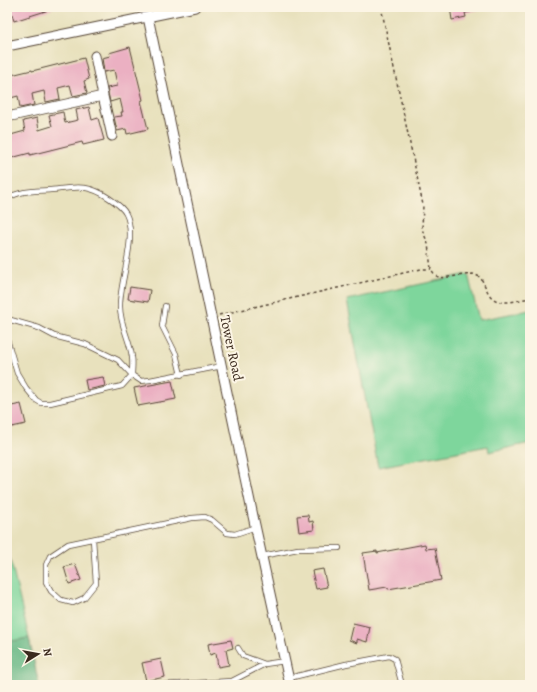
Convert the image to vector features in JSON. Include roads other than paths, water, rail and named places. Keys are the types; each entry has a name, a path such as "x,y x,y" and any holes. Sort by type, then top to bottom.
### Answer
{"street":[{"path":"7,46 195,7"},
{"name":"Tower Road","path":"148,17 262,556 290,681"},
{"path":"95,56 112,136"},
{"path":"7,117 103,96"}],"lane":[{"path":"7,199 28,191 79,187 95,190 113,201 123,210 128,220 130,239 120,306 122,323 133,358 132,375 122,386 50,403 41,403 31,394 17,373 7,339"},
{"path":"165,306 162,326 178,360 181,375"},
{"path":"7,319 39,328 54,336 77,341 90,346 118,360 132,375 141,381 181,375 222,366"},
{"path":"93,539 96,564 96,582 84,598 73,603 61,600 51,591 46,582 46,565 50,556 68,544 192,518 205,517 212,520 227,533 235,534 256,527"},
{"path":"262,556 298,549 339,548"},
{"path":"238,648 243,656 266,664"},
{"path":"290,681 346,664 389,656 395,659 402,685"},
{"path":"161,685 232,680 266,664 285,661"}]}
